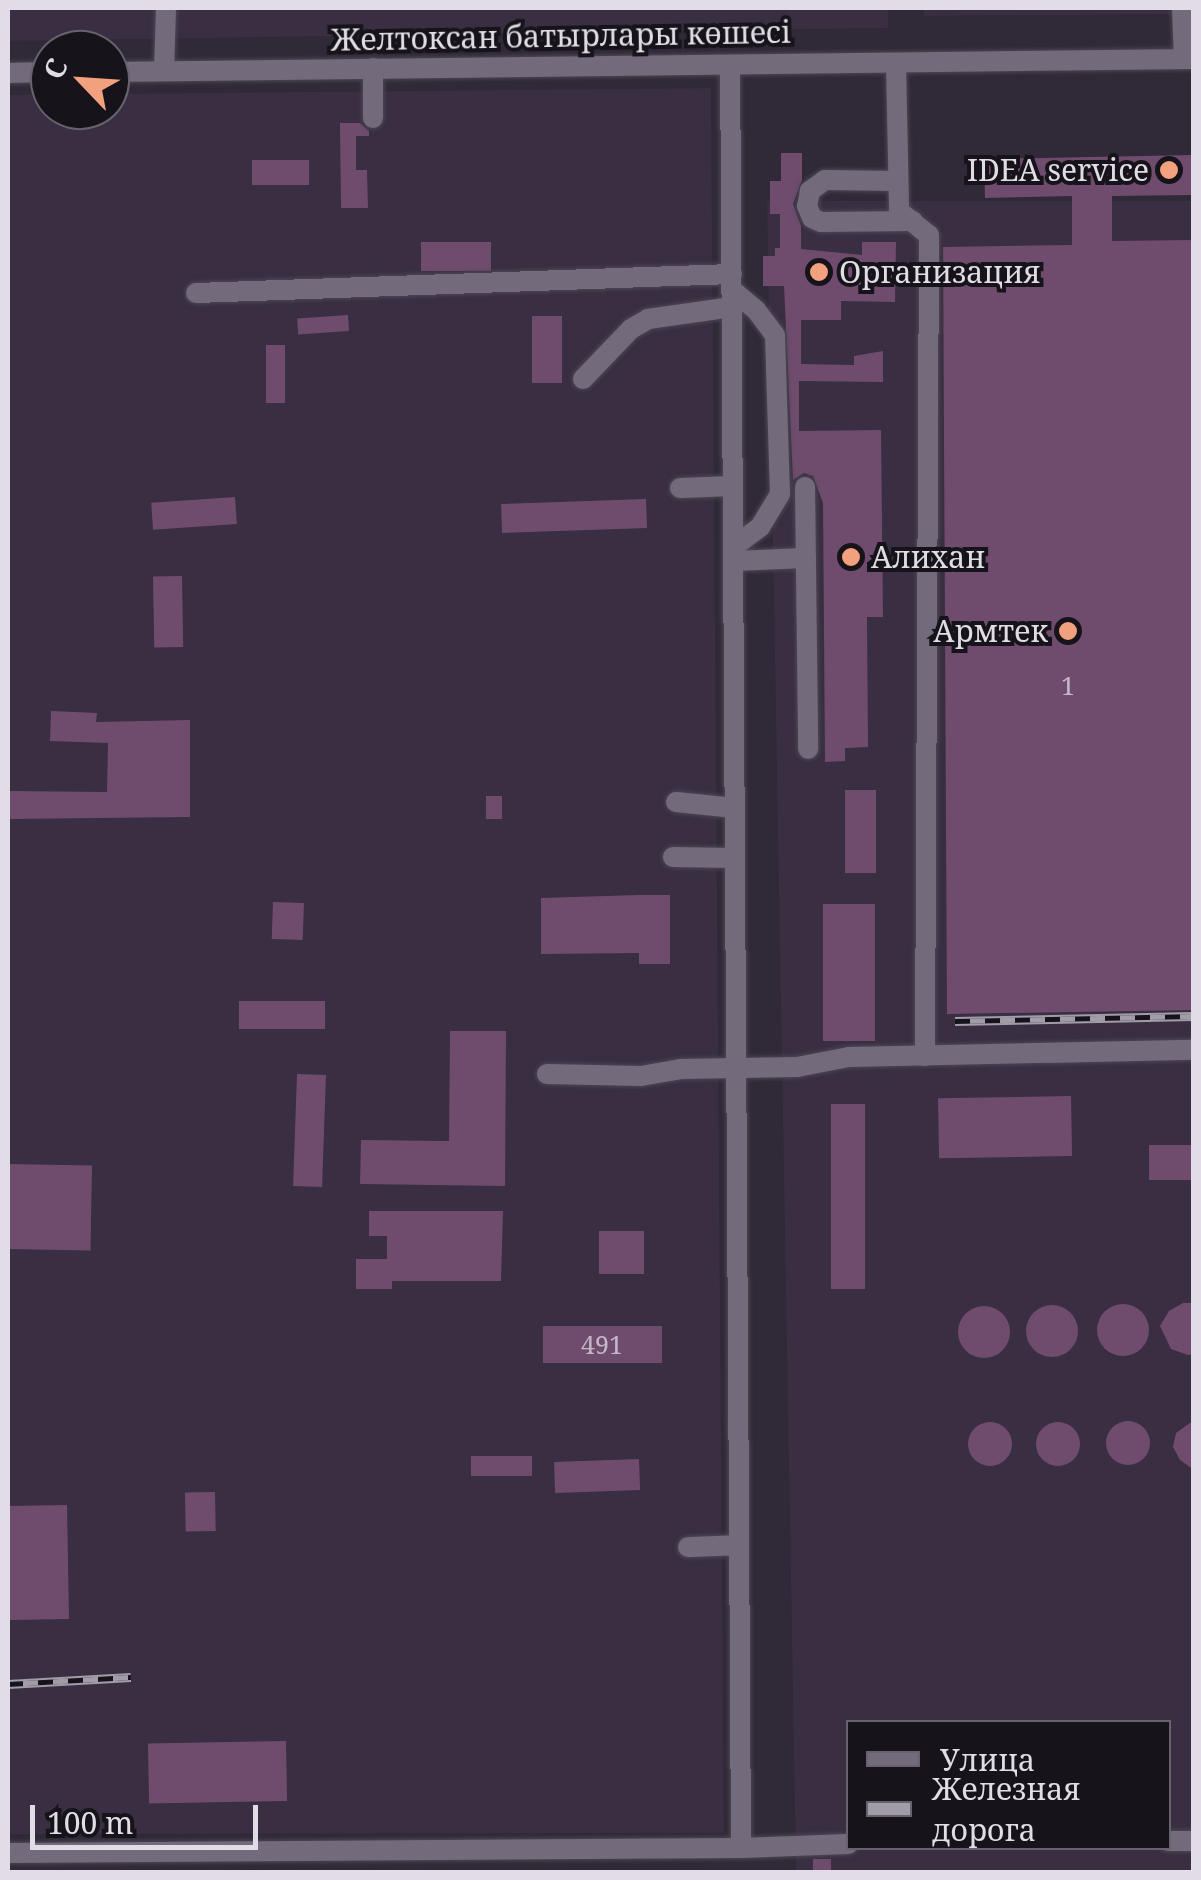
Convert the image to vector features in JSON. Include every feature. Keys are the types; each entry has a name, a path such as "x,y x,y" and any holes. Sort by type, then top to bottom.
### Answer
{"street":[{"path":"164,71 166,8"},
{"path":"1182,8 1188,59"},
{"name":"Желтоксан батырлары көшесі","path":"130,72 1188,59"},
{"path":"896,62 899,211 928,236 924,1056"},
{"path":"730,65 741,1848"},
{"path":"372,118 373,68"},
{"path":"898,181 825,180 810,192 807,206 812,218 820,222 913,221"},
{"path":"583,380 631,328 732,290"},
{"path":"196,294 732,290 756,310 775,335 780,494 760,527 734,554"},
{"path":"680,488 733,486"},
{"path":"805,487 808,749"},
{"path":"734,554 806,558"},
{"path":"676,802 735,808"},
{"path":"673,857 736,858"},
{"path":"548,1074 641,1076 680,1069 797,1067 849,1058 1194,1050"},
{"path":"688,1547 739,1545"},
{"path":"8,1852 846,1844"}],"shaded area":[{"path":"8,8 888,8 888,28 130,39 130,30 30,30 30,41 8,41"},
{"path":"924,8 1193,8 1194,14 924,16"},
{"path":"711,88 724,1833 8,1834 8,95 30,94 30,130 130,130 130,94"},
{"path":"767,201 1193,201 1193,1872 796,1872"}],"building":[{"path":"340,123 360,123 369,131 369,136 356,136 356,170 367,170 368,208 341,208"},
{"path":"781,153 802,153 802,180 793,204 801,226 801,249 862,255 862,242 896,242 895,302 841,301 841,320 801,320 801,364 854,365 854,356 883,351 883,382 799,381 799,431 881,430 883,617 867,617 868,747 845,748 845,761 825,762 823,503 813,476 804,473 793,480 784,286 763,286 763,256 775,256 775,248 780,248 780,214 770,214 770,181 781,181"},
{"path":"1194,155 1194,195 1112,196 1112,241 1194,240 1194,1010 947,1014 943,247 1072,245 1072,196 985,198 984,159"},
{"path":"252,160 309,160 309,185 252,185"},
{"path":"421,242 491,242 491,271 421,271"},
{"path":"348,315 349,331 298,335 297,319"},
{"path":"532,316 562,316 562,383 532,383"},
{"path":"266,345 285,345 285,403 266,403"},
{"path":"235,497 237,524 153,530 151,503"},
{"path":"646,499 647,528 502,533 501,504"},
{"path":"182,576 183,647 154,647 153,577"},
{"path":"51,711 97,713 96,722 190,720 190,817 8,819 8,791 107,792 108,743 50,741"},
{"path":"845,790 876,790 876,873 845,873"},
{"path":"486,796 502,796 502,819 486,819"},
{"path":"670,895 670,964 639,964 639,953 541,954 541,898"},
{"path":"273,902 304,903 303,940 272,939"},
{"path":"823,904 875,904 875,1041 823,1041"},
{"path":"239,1001 325,1001 325,1029 239,1029"},
{"path":"450,1031 506,1031 505,1186 360,1184 361,1140 449,1141"},
{"path":"297,1074 326,1075 322,1187 293,1186"},
{"path":"1071,1096 1072,1156 939,1158 938,1098"},
{"path":"831,1104 865,1104 865,1289 831,1289"},
{"path":"1149,1145 1194,1145 1194,1180 1149,1180"},
{"path":"8,1164 92,1165 91,1250 8,1249"},
{"path":"369,1211 503,1211 501,1281 392,1281 392,1289 356,1289 356,1259 387,1259 387,1236 369,1236"},
{"path":"599,1231 644,1231 644,1274 599,1274"},
{"path":"1183,1303 1194,1303 1194,1354 1188,1355 1171,1349 1160,1326 1169,1311"},
{"path":"1123,1304 1141,1312 1149,1330 1141,1348 1123,1356 1105,1348 1097,1330 1105,1312"},
{"path":"1052,1305 1070,1313 1078,1331 1070,1349 1052,1357 1034,1349 1026,1331 1034,1313"},
{"path":"984,1306 1002,1314 1010,1332 1002,1350 984,1358 966,1350 958,1332 966,1314"},
{"path":"543,1326 662,1326 662,1363 543,1363"},
{"path":"1194,1420 1194,1470 1180,1460 1173,1447 1176,1433"},
{"path":"1128,1421 1144,1427 1150,1443 1144,1459 1128,1465 1112,1459 1106,1443 1112,1427"},
{"path":"990,1422 1006,1428 1012,1444 1006,1460 990,1466 974,1460 968,1444 974,1428"},
{"path":"1058,1422 1074,1428 1080,1444 1074,1460 1058,1466 1042,1460 1036,1444 1042,1428"},
{"path":"471,1456 532,1456 532,1476 471,1476"},
{"path":"639,1459 640,1490 555,1493 554,1462"},
{"path":"215,1492 216,1531 186,1532 185,1493"},
{"path":"67,1505 69,1619 10,1620 8,1506"},
{"path":"286,1741 287,1801 149,1803 148,1743"},
{"path":"813,1859 831,1859 831,1872 813,1872"}],"railway":[{"path":"955,1021 1194,1016"},
{"path":"8,1684 131,1677"}],"place":[{"name":"IDEA service","path":"1169,170"},
{"name":"Организация","path":"819,272"},
{"name":"Алихан","path":"851,557"},
{"name":"Армтек","path":"1068,631"}]}
